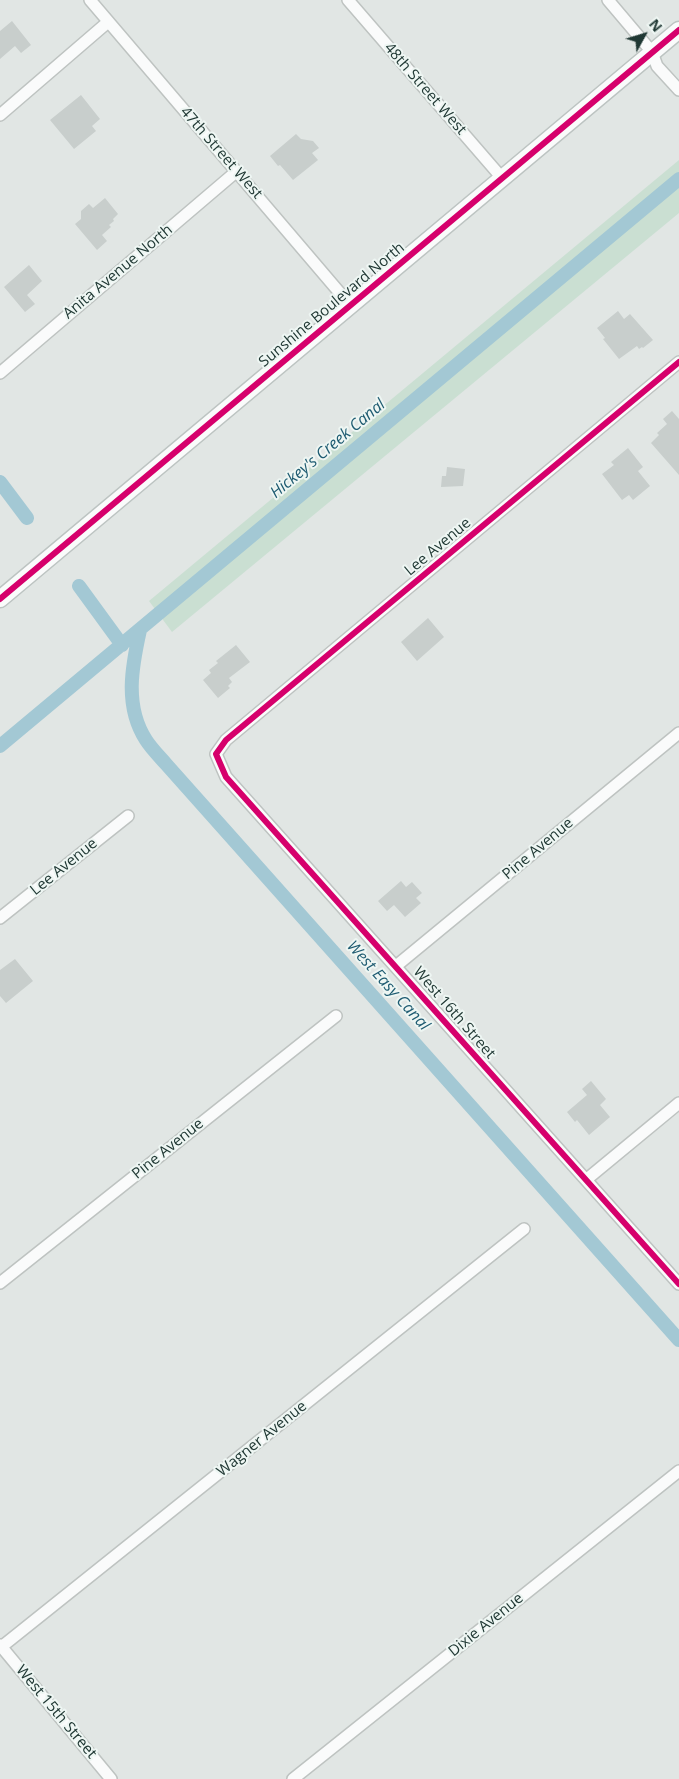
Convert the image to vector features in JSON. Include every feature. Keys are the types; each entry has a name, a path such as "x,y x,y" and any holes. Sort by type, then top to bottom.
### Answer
{"street":[{"name":"47th Street West","path":"90,0 351,306"},
{"name":"48th Street West","path":"348,0 502,178"},
{"path":"608,0 652,52 658,66 679,90"},
{"path":"0,115 108,22"},
{"name":"Sunshine Boulevard North","path":"0,599 679,30"},
{"name":"Anita Avenue North","path":"0,373 237,171"},
{"name":"Lee Avenue","path":"216,754 226,740 679,362"},
{"name":"Pine Avenue","path":"396,966 679,733"},
{"name":"West 16th Street","path":"216,754 226,777 679,1284"},
{"name":"Lee Avenue","path":"0,918 128,816"},
{"name":"Pine Avenue","path":"0,1283 336,1016"},
{"path":"587,1180 679,1103"},
{"name":"Wagner Avenue","path":"0,1646 524,1229"},
{"name":"Dixie Avenue","path":"293,1779 679,1471"},
{"name":"West 15th Street","path":"0,1646 111,1779"}],"green space":[{"path":"679,160 679,213 172,632 149,601"}],"building":[{"path":"12,21 31,45 21,53 15,46 0,59 0,31"},
{"path":"81,95 100,119 92,126 96,131 74,149 50,120"},
{"path":"296,134 301,139 313,141 319,148 312,153 318,160 293,180 270,156"},
{"path":"105,198 118,214 109,225 111,227 102,235 107,241 97,250 75,224 81,219 81,211 89,204 93,208"},
{"path":"29,265 42,281 27,295 35,304 25,312 4,287"},
{"path":"618,311 624,319 630,314 653,340 643,348 639,349 637,346 619,359 597,328"},
{"path":"672,411 679,419 679,475 651,443 659,435 657,433 667,424 663,419"},
{"path":"628,448 643,467 638,471 650,486 633,500 629,495 622,500 602,474 614,465 611,462"},
{"path":"447,467 465,469 463,486 441,487 442,476 446,476"},
{"path":"428,618 444,637 417,661 401,642"},
{"path":"236,645 250,662 229,678 232,682 228,686 230,688 218,698 203,680 211,673 209,670 218,663 216,661"},
{"path":"401,881 406,887 412,882 422,893 416,898 421,903 405,917 394,905 387,911 378,901"},
{"path":"15,959 33,981 6,1003 0,996 0,970"},
{"path":"591,1081 606,1099 600,1105 610,1117 589,1135 577,1120 575,1122 567,1112 587,1095 582,1089"}],"waterway":[{"name":"Hickey's Creek Canal","path":"0,746 679,179"},
{"path":"0,482 27,518"},
{"path":"79,586 122,645"},
{"name":"West Easy Canal","path":"140,630 134,658 132,700 139,727 150,746 679,1340"}],"cycle path":[{"path":"0,599 679,30"},
{"path":"679,362 226,740 216,754 226,777 679,1284"}]}
